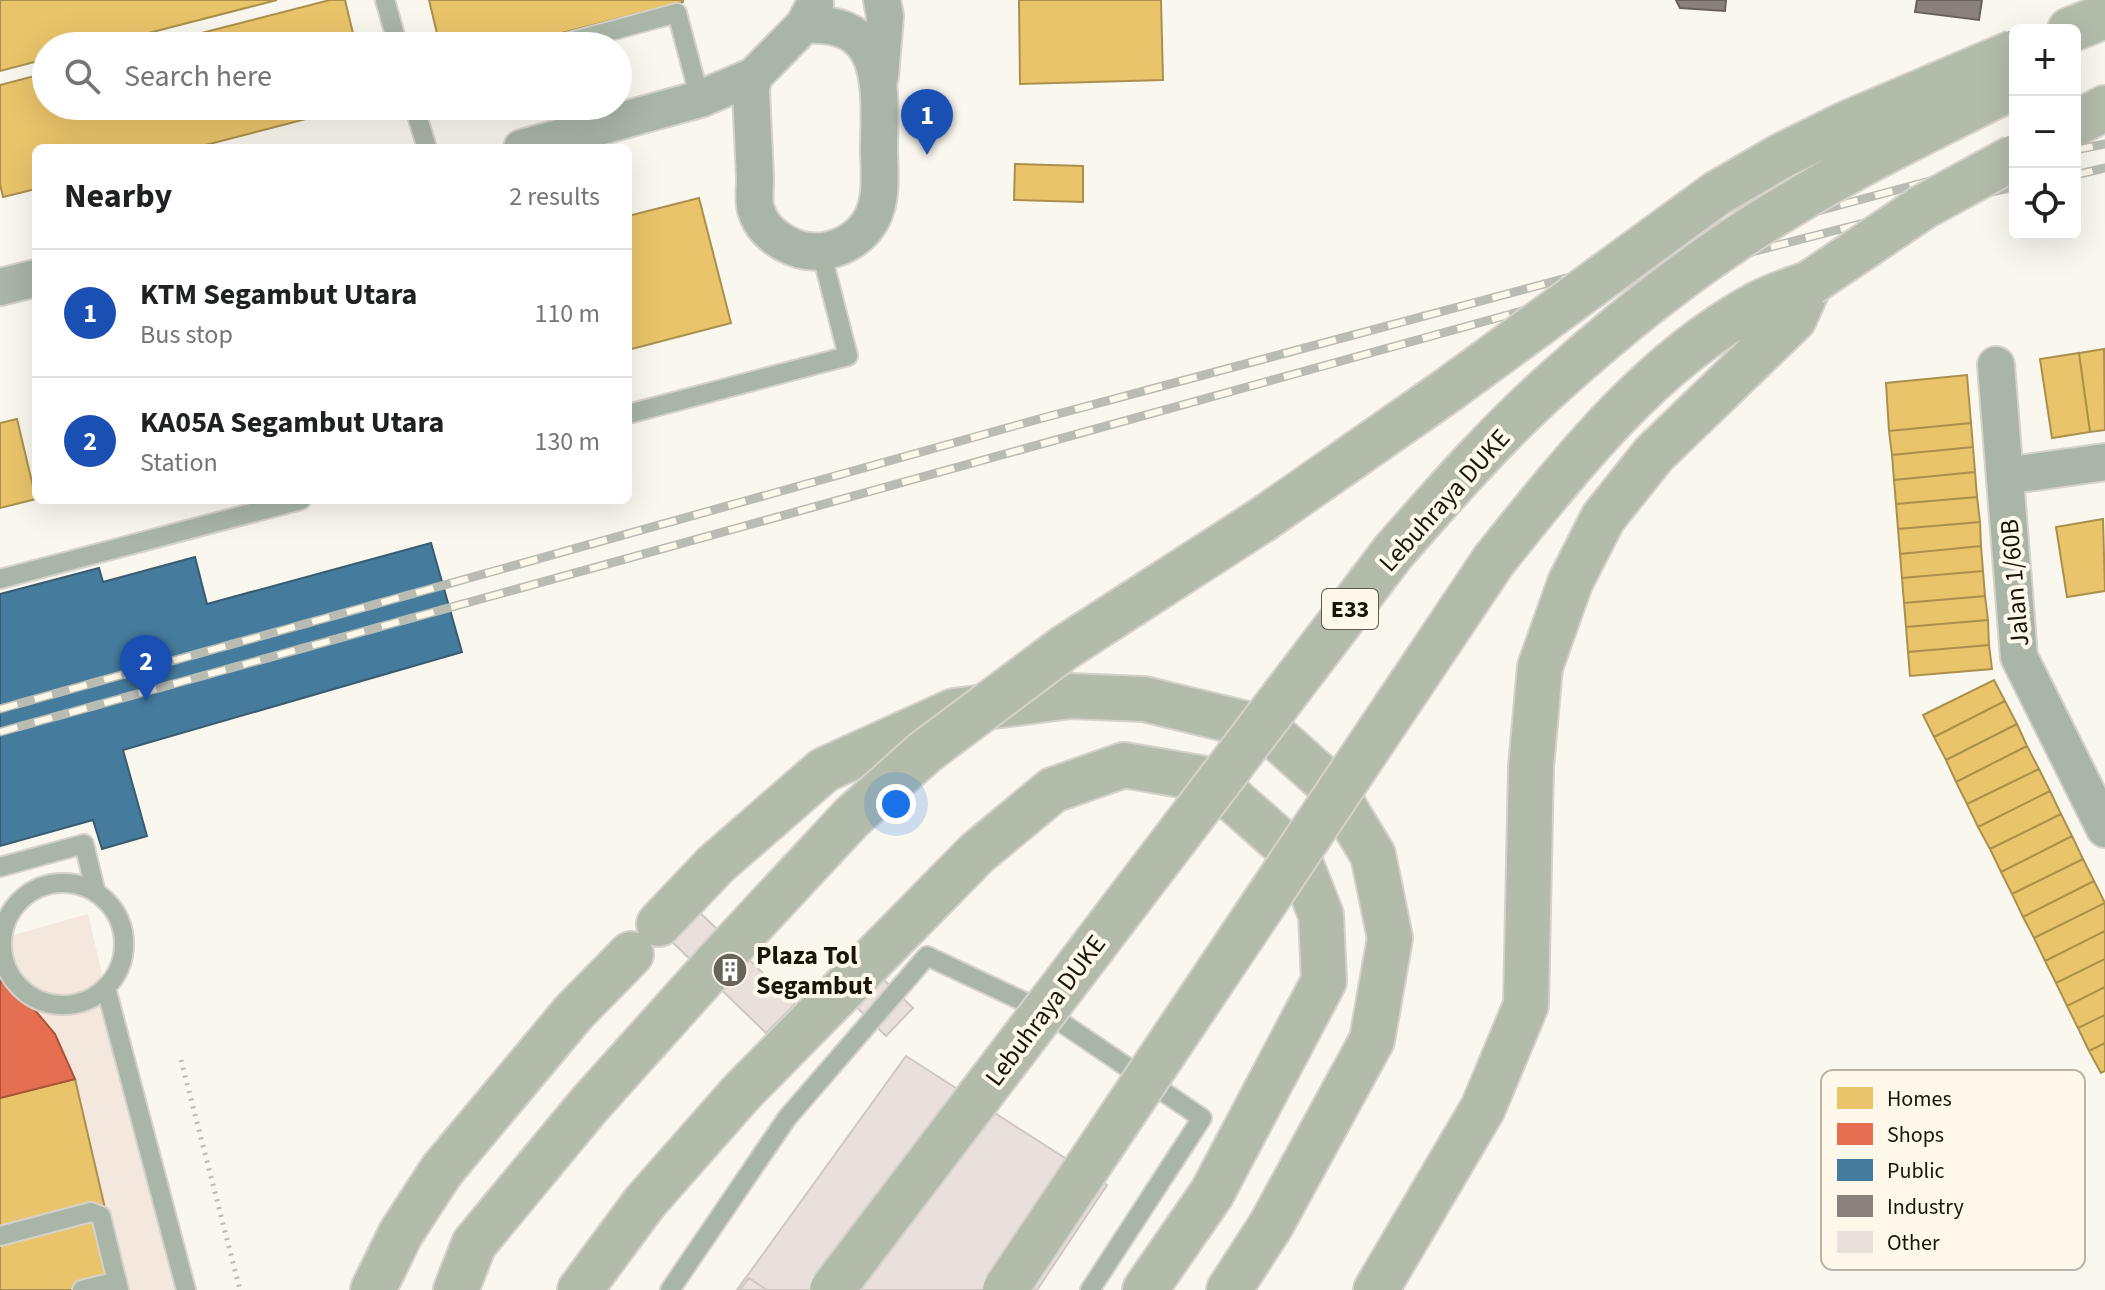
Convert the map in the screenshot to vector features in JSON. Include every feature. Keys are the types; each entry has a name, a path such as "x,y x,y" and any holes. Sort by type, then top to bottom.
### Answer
{"highway":[{"path":"2081,26 2105,16"},
{"path":"2081,52 2105,42"},
{"path":"456,1290 474,1244 589,1105 852,817 925,752 1064,648 1262,520 1448,390 1716,194 1848,123 2009,55"},
{"name":"Lebuhraya DUKE","path":"832,1290 1394,551 1472,463 1557,380 1668,288 1728,245 1790,204 2009,89"},
{"path":"2081,121 2105,108"},
{"path":"1005,1290 1503,548 1578,457 1631,402 1687,351 1754,305 1810,283 1923,207 2009,160"},
{"path":"1376,1290 1483,1108 1526,1005 1531,767 1540,667 1570,583 1603,518 1654,454 1794,319 1810,283"},
{"path":"373,1290 401,1233 442,1170 574,1012 716,864 824,770 954,711 1070,696 1144,699 1267,729 1332,787 1373,855 1390,938 1372,1040 1271,1225 1229,1290"},
{"path":"580,1290 645,1202 741,1093 977,853 1053,790 1124,765 1211,780 1298,857 1321,915 1324,981 1212,1193 1145,1290"}],"street":[{"path":"754,76 751,88 756,210 767,229 782,242 801,250 821,251 841,247 858,236 871,221 879,202 880,82 885,16 882,0"},
{"path":"632,118 700,99 754,76 810,12 826,24 847,31 864,45 875,62 880,82"},
{"path":"537,144 624,120"},
{"path":"0,287 32,279"},
{"name":"Jalan 1/60B","path":"1996,365 2019,657 2101,810"},
{"path":"2005,476 2105,462"}],"lane":[{"path":"385,0 394,32"},
{"path":"607,32 677,13 700,99"},
{"path":"418,120 426,144"},
{"path":"632,413 848,356 821,251"},
{"path":"0,579 286,504"},
{"path":"0,867 84,844 96,893"},
{"path":"67,882 86,886 103,897 117,913 124,932 125,952 118,972 106,988 90,999 70,1005 50,1004 32,997 17,984 6,967 2,927 13,909 28,894 46,885 67,882"},
{"path":"670,1290 787,1118 927,956 1046,1012 1202,1118 1090,1290"},
{"path":"106,988 186,1290"},
{"path":"0,1236 91,1212 101,1216 118,1286 82,1290"}],"path":[{"path":"181,1060 240,1290"}],"shaded area":[{"path":"88,914 176,1290 0,1290 0,939"}],"building: Homes":[{"path":"0,0 277,0 152,32 32,32 32,63 0,71"},
{"path":"330,0 345,0 353,32 205,32"},
{"path":"429,0 683,0 566,32 437,32"},
{"path":"1019,0 1161,0 1163,80 1020,84"},
{"path":"32,77 32,120 302,120 209,144 32,144 32,190 3,197 0,184 0,85"},
{"path":"1015,164 1083,166 1083,202 1014,200"},
{"path":"699,198 731,323 632,349 632,215"},
{"path":"2104,349 2105,430 2090,432 2079,353"},
{"path":"2079,353 2090,432 2052,438 2040,359"},
{"path":"1967,375 1971,423 1889,431 1886,383"},
{"path":"17,419 32,482 32,500 0,508 0,423"},
{"path":"1971,423 1973,447 1892,455 1889,431"},
{"path":"1973,447 1975,472 1894,480 1892,455"},
{"path":"1975,472 1977,497 1896,504 1894,480"},
{"path":"1977,497 1980,522 1898,529 1896,504"},
{"path":"2103,519 2105,591 2067,597 2056,527"},
{"path":"1980,522 1981,546 1900,554 1898,529"},
{"path":"1981,546 1983,571 1902,578 1900,554"},
{"path":"1983,571 1985,596 1904,603 1902,578"},
{"path":"1985,596 1988,620 1906,627 1904,603"},
{"path":"1988,620 1989,645 1908,652 1906,627"},
{"path":"1989,645 1992,669 1910,676 1908,652"},
{"path":"1994,680 2005,701 1934,737 1923,715"},
{"path":"2005,701 2017,724 1946,760 1934,737"},
{"path":"2017,724 2027,746 1956,782 1946,760"},
{"path":"2027,746 2039,769 1967,804 1956,782"},
{"path":"2039,769 2050,791 1978,827 1967,804"},
{"path":"2050,791 2061,814 1990,849 1978,827"},
{"path":"2061,814 2072,836 2001,872 1990,849"},
{"path":"2072,836 2083,859 2012,894 2001,872"},
{"path":"2083,859 2094,881 2023,917 2012,894"},
{"path":"2094,881 2105,903 2034,938 2023,917"},
{"path":"2105,903 2105,931 2045,961 2034,938"},
{"path":"2105,931 2105,959 2056,983 2045,961"},
{"path":"2105,959 2105,987 2067,1006 2056,983"},
{"path":"2105,987 2105,1015 2078,1028 2067,1006"},
{"path":"2105,1015 2105,1043 2089,1051 2078,1028"},
{"path":"2105,1043 2105,1071 2101,1073 2089,1051"},
{"path":"75,1079 124,1290 0,1290 0,1098"}],"building: Shops":[{"path":"0,927 18,990 0,981"},
{"path":"0,981 18,990 55,1034 75,1079 0,1098"}],"building: Public":[{"path":"431,543 462,652 123,750 147,836 102,849 93,820 0,846 0,594 99,568 103,582 195,557 207,604"}],"building: Industry":[{"path":"1676,0 1726,0 1725,11 1680,8"},
{"path":"1917,0 1982,0 1979,20 1915,12"}],"building: Other":[{"name":"Plaza Tol Segambut","path":"693,906 795,1004 766,1033 665,935"},
{"name":"Plaza Tol Segambut","path":"853,950 913,1008 886,1036 826,977"},
{"path":"906,1056 1107,1185 1037,1290 737,1290"},
{"path":"749,1278 767,1290 740,1290"}],"railway":[{"path":"2081,149 2105,144"},
{"path":"0,709 1039,419 1956,174 2009,163"},
{"path":"2081,174 2105,168"},
{"path":"0,732 1522,311 2009,188"}],"place":[{"name":"KTM Segambut Utara","path":"927,155"},
{"name":"KA05A Segambut Utara","path":"146,701"},
{"name":"Plaza Tol Segambut","path":"730,970"}]}
